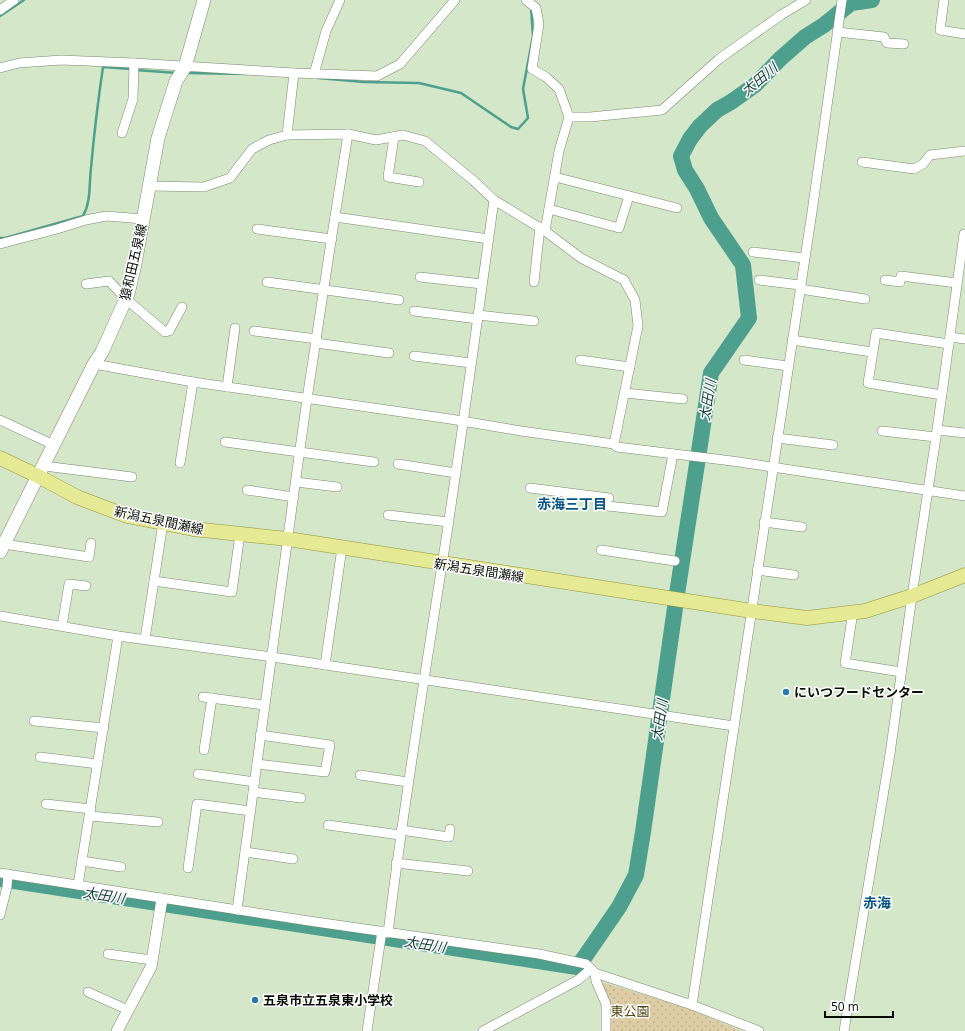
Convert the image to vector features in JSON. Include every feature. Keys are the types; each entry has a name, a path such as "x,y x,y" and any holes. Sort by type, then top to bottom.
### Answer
{"main road":[{"name":"猿和田五泉線","path":"1,550 94,364 102,352 126,299 135,264 158,138 176,81 185,66 204,0"},
{"name":"新潟五泉間瀬線","path":"0,458 41,471 77,497 127,516 162,523 193,529 288,540 752,611 807,618 865,611 912,596 965,574"}],"street":[{"path":"0,10 14,0"},
{"path":"314,74 326,31 340,0"},
{"path":"0,68 18,63 61,60 134,62 314,74 377,76 400,64 455,0"},
{"path":"526,0 536,8 539,24 532,69 546,77 559,89 568,117 559,151 549,209 542,229 534,282"},
{"path":"568,117 590,117 662,110 719,59 781,14 806,0"},
{"path":"692,1005 842,0"},
{"path":"944,0 940,30 965,34"},
{"path":"837,32 884,37 887,43 904,44"},
{"path":"122,133 133,99 134,62"},
{"path":"287,135 294,72"},
{"path":"150,186 204,187 230,178 252,149 268,140 287,135 348,134 376,140 403,135 424,141 474,181 494,200 542,229 581,258 624,280 635,300 638,326 614,444"},
{"path":"237,910 307,398 348,134"},
{"path":"394,137 388,177 419,182"},
{"path":"862,162 914,169 924,164 930,155 965,151"},
{"path":"554,177 677,208"},
{"path":"549,209 619,228 629,196"},
{"path":"367,1031 401,833 449,522 494,200"},
{"path":"0,244 86,220 106,216 143,219"},
{"path":"335,217 489,239"},
{"path":"257,229 332,239"},
{"path":"844,1031 890,754 950,341 960,288 965,234"},
{"path":"753,252 804,258"},
{"path":"884,280 900,282 901,276 960,288"},
{"path":"420,277 482,284"},
{"path":"759,280 865,299"},
{"path":"86,284 109,281 126,299 165,332 169,331 182,307"},
{"path":"268,282 399,300"},
{"path":"414,311 534,321"},
{"path":"227,387 235,328"},
{"path":"254,331 390,353"},
{"path":"942,395 868,383 876,334 950,341 965,339"},
{"path":"792,340 872,352"},
{"path":"414,356 472,363"},
{"path":"580,360 630,367"},
{"path":"744,360 788,366"},
{"path":"94,364 193,382 614,444 617,447 732,461 965,496"},
{"path":"180,463 193,382"},
{"path":"625,393 682,399"},
{"path":"0,420 54,445"},
{"path":"882,431 965,433"},
{"path":"777,438 833,445"},
{"path":"225,442 374,462"},
{"path":"530,488 662,512 673,454"},
{"path":"398,464 456,473"},
{"path":"41,471 132,477"},
{"path":"296,482 337,487"},
{"path":"248,490 294,497"},
{"path":"388,515 449,522"},
{"path":"764,522 802,527"},
{"path":"145,640 162,523"},
{"path":"154,581 232,592 240,534"},
{"path":"1,550 90,557 91,543"},
{"path":"325,665 342,548"},
{"path":"601,550 675,561"},
{"path":"757,570 794,575"},
{"path":"62,626 69,584 86,586"},
{"path":"853,612 845,663 901,672"},
{"path":"0,616 118,636 272,657 734,726"},
{"path":"78,885 118,636"},
{"path":"204,750 207,698 264,705"},
{"path":"34,721 104,728"},
{"path":"257,764 325,772 330,745 260,735"},
{"path":"40,757 98,764"},
{"path":"198,774 254,782"},
{"path":"360,775 408,782"},
{"path":"253,792 301,798"},
{"path":"46,804 90,813 158,822"},
{"path":"188,868 197,804 251,811"},
{"path":"328,825 449,837 450,829"},
{"path":"245,852 293,859"},
{"path":"82,861 121,867"},
{"path":"396,863 468,871"},
{"path":"0,915 7,887 4,874 78,885 162,903 237,910 383,935 546,955 586,964 593,971 692,1005 759,1031"},
{"path":"117,1031 151,967 162,903"},
{"path":"108,954 152,960"},
{"path":"483,1031 593,971"},
{"path":"593,971 606,1004 606,1031"},
{"path":"88,992 128,1010"}],"green space":[{"name":"東公園","path":"599,982 692,1010 741,1031 610,1031"}],"waterway":[{"path":"0,16 24,0"},
{"name":"太田川","path":"0,879 577,967 619,907 636,875 711,373 749,318 743,265 711,218 697,189 685,170 681,156 690,139 700,126 717,110 755,85 780,59 805,37 824,25 851,3 872,0"},
{"path":"318,78 364,82 419,83 461,93 511,127 518,129 528,118 523,89 533,36 531,7"},
{"path":"0,238 5,238 83,216 89,199 90,174 103,67 131,69"},
{"path":"136,70 177,73"},
{"path":"186,73 247,74"}],"place":[{"name":"にいつフードセンター","path":"786,692"},
{"name":"五泉市立五泉東小学校","path":"255,1000"}],"district":[{"name":"赤海三丁目","path":"572,503"},
{"name":"赤海","path":"877,902"}]}
